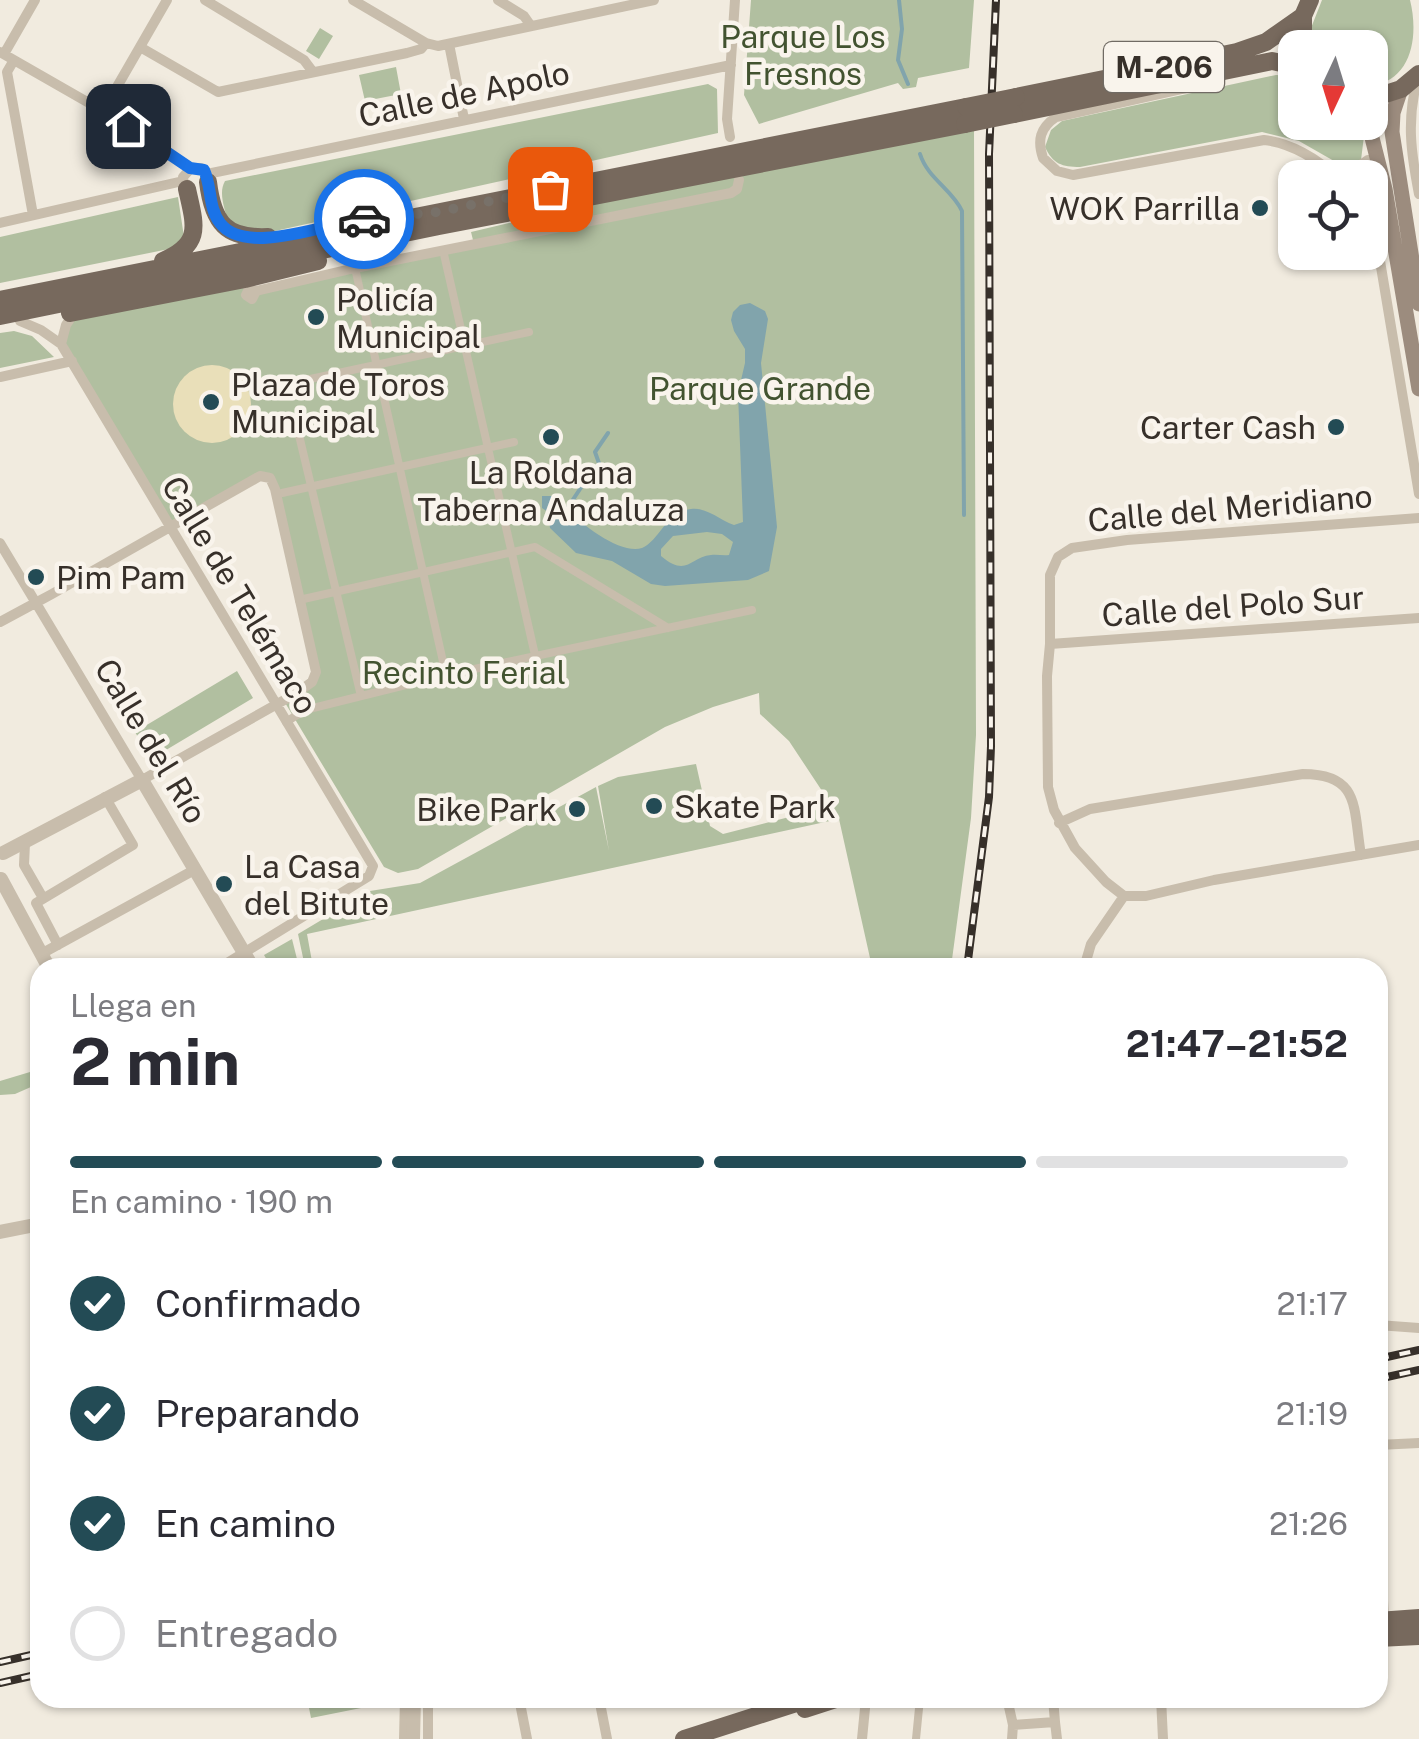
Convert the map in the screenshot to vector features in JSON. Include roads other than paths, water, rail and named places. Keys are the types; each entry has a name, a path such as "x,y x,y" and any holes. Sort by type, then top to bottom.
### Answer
{"main road":[{"name":"M-206","path":"1015,106 1237,52 1266,42 1306,8"},
{"name":"M-206","path":"0,300 1015,106 1278,62"},
{"path":"1388,93 1401,90 1419,74"},
{"path":"1401,90 1393,113 1392,132 1419,304"},
{"path":"1372,140 1419,389"},
{"path":"207,178 214,212 222,226 249,238 277,237 351,221 438,219"},
{"path":"140,272 180,254 190,245 194,231 185,185"},
{"name":"M-206","path":"0,319 438,219"},
{"path":"0,319 20,321 250,286 358,251 438,219"},
{"path":"1388,1624 1419,1618"},
{"path":"1388,1628 1419,1636"},
{"path":"684,1739 781,1708"},
{"path":"714,1739 808,1708"}],"street":[{"path":"33,216 6,55 36,0"},
{"path":"103,111 168,0"},
{"path":"205,0 304,60 313,72"},
{"path":"353,0 426,43 438,46 654,0"},
{"path":"498,0 524,16 531,26"},
{"path":"730,136 727,118 735,0"},
{"path":"140,47 218,92 406,53 421,49 426,43"},
{"path":"449,44 464,119"},
{"path":"0,223 185,185 200,191 207,178 200,168 190,168 103,111 6,55"},
{"path":"1272,61 1220,80 1056,117 1044,126 1039,147 1047,166 1072,175 1264,140 1280,142 1314,160"},
{"name":"Calle de Apolo","path":"207,178 464,119 731,65"},
{"path":"1419,74 1409,115 1409,141 1419,194"},
{"path":"1368,160 1369,140"},
{"path":"185,185 184,174 190,168"},
{"path":"250,286 731,193 737,189 738,180"},
{"path":"443,250 535,656"},
{"path":"355,268 446,675"},
{"path":"1381,270 1419,494"},
{"path":"20,321 62,344 74,312"},
{"path":"287,384 528,332"},
{"name":"Calle de Telémaco","path":"62,344 374,870 245,953"},
{"path":"0,378 72,361"},
{"path":"288,422 298,431 360,696"},
{"path":"282,493 514,442"},
{"path":"0,622 260,476 270,478 274,489 316,672 312,682 276,705 2,852 9,866 0,879 44,958"},
{"name":"Calle del Meridiano","path":"1124,896 1089,865 1059,823 1048,787 1046,676 1050,574 1058,557 1072,548 1127,540 1419,518"},
{"name":"Calle del Río","path":"0,543 248,958"},
{"path":"299,600 534,547 668,628"},
{"path":"286,722 304,710 446,675 752,610"},
{"name":"Calle del Polo Sur","path":"1050,644 1419,618"},
{"path":"1059,823 1090,809 1322,774 1336,778 1350,796 1361,855"},
{"path":"58,944 36,903 133,845 105,797"},
{"path":"25,843 24,865 43,898"},
{"path":"1087,958 1092,944 1124,896 1146,896 1214,880 1419,845"},
{"path":"48,958 58,944 196,868"},
{"path":"236,958 245,953"},
{"path":"0,1232 30,1226"},
{"path":"1388,1326 1419,1328"},
{"path":"1388,1444 1419,1442"},
{"path":"404,1739 405,1708"},
{"path":"412,1739 416,1708"},
{"path":"419,1708 424,1739"},
{"path":"424,1739 427,1708"},
{"path":"522,1708 527,1739"},
{"path":"601,1708 607,1739"},
{"path":"862,1739 865,1708"},
{"path":"916,1739 919,1708"},
{"path":"1010,1708 1012,1739"},
{"path":"1054,1708 1057,1739"},
{"path":"1161,1708 1163,1739"},
{"path":"1014,1725 1055,1722"}],"water":[{"path":"750,303 765,311 768,319 761,363 777,527 769,571 748,580 665,586 651,584 612,561 576,553 550,528 542,496 557,496 595,532 632,549 648,544 682,511 697,509 734,525 743,522 738,393 745,349 731,320 740,305","holes":["722,534 733,542 729,555 704,557 683,566 661,556 661,549 673,536"]}],"waterway":[{"path":"899,0 902,29 898,60 908,84"},
{"path":"920,154 962,211 964,515"},
{"path":"566,510 584,483 596,476 600,466 595,452 608,433"}],"railway":[{"path":"968,958 989,797 991,746 989,154 996,0"},
{"path":"1388,1357 1419,1350"},
{"path":"1388,1377 1419,1370"},
{"path":"0,1662 30,1655"},
{"path":"0,1683 30,1676"}],"place":[{"name":"WOK Parrilla","path":"1260,208"},
{"name":"Policía Municipal","path":"316,317"},
{"name":"Plaza de Toros Municipal","path":"211,402"},
{"name":"Carter Cash","path":"1336,427"},
{"name":"La Roldana Taberna Andaluza","path":"551,437"},
{"name":"Pim Pam","path":"36,577"},
{"name":"Skate Park","path":"654,806"},
{"name":"Bike Park","path":"577,809"},
{"name":"La Casa del Bitute","path":"224,884"}],"park label":[{"name":"Parque Los Fresnos","path":"803,54"},
{"name":"Parque Grande","path":"760,388"},
{"name":"Recinto Ferial","path":"464,672"}]}
